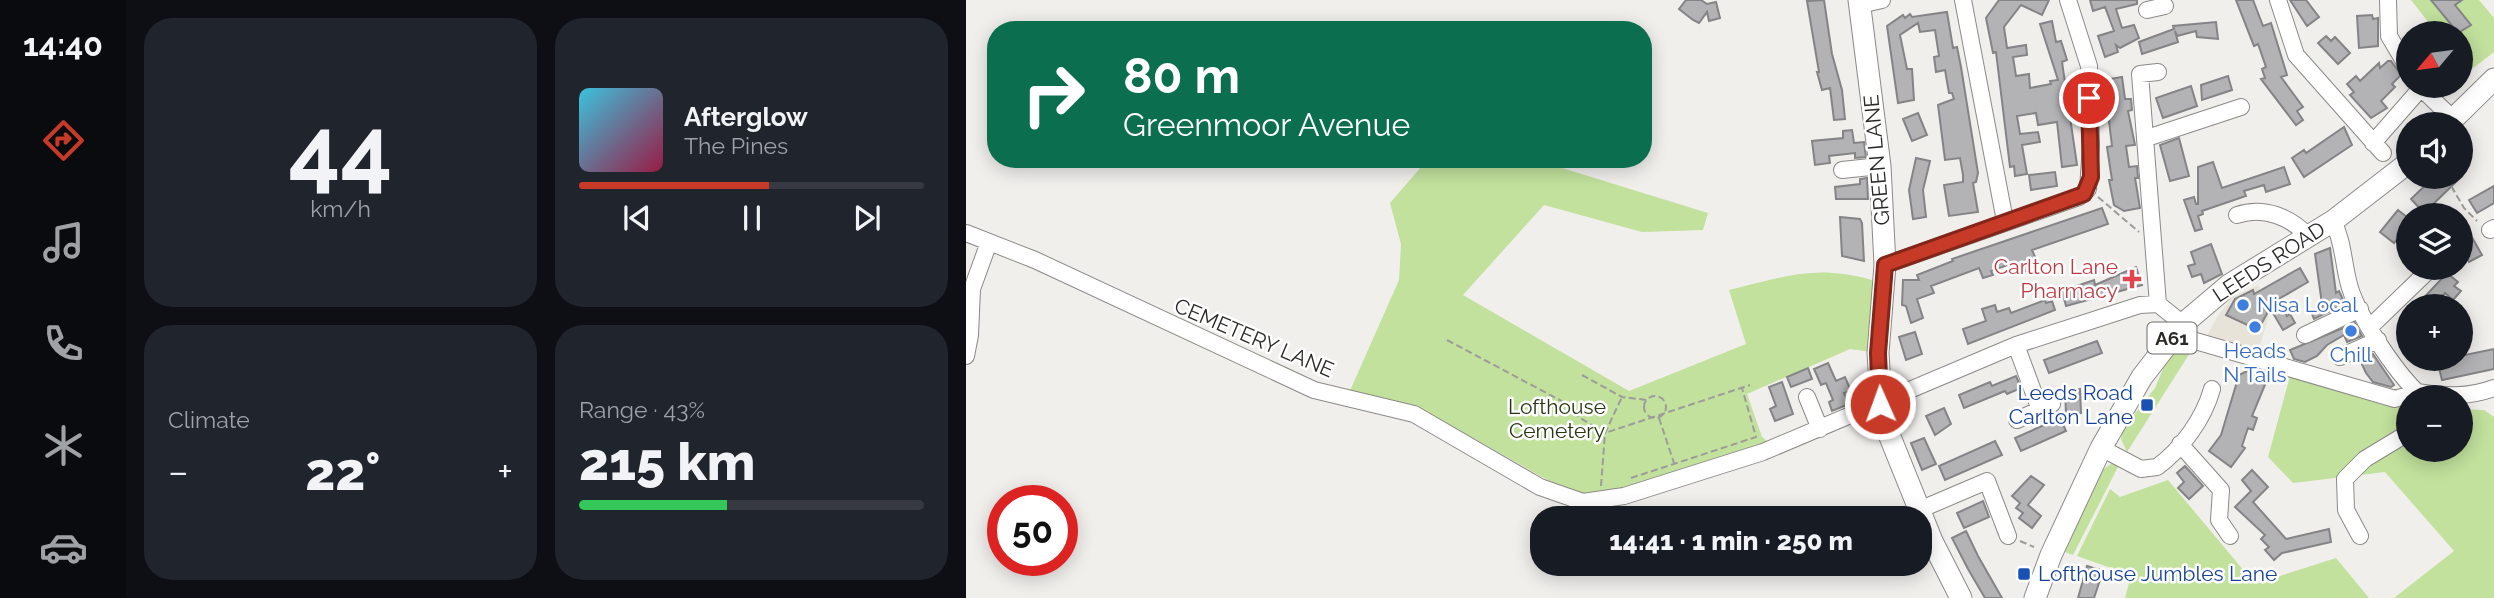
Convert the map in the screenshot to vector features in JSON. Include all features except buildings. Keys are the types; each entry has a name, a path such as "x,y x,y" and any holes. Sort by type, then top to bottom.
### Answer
{"main road":[{"name":"GREEN LANE","path":"1859,2 1880,166 1885,265 1878,353 1880,404 1886,430 1917,506"},
{"path":"2461,112 2494,79"},
{"name":"LEEDS ROAD","path":"2035,598 2051,555 2101,449 2142,377 2179,330 2229,285 2309,237 2396,172"},
{"name":"GREEN LANE","path":"1932,537 1961,598"}],"street":[{"path":"1859,2 1882,0"},
{"path":"1963,0 2005,221"},
{"path":"1885,265 2079,197 2088,189 2091,145 2089,65 2068,0"},
{"path":"2278,0 2296,55 2378,148 2413,98"},
{"path":"2388,0 2389,36 2396,48"},
{"path":"2147,10 2165,7"},
{"path":"2158,72 2140,75 2156,246 2158,304 2179,330 2396,399"},
{"path":"2430,98 2442,112"},
{"path":"2147,138 2241,107"},
{"path":"1842,170 1880,166"},
{"path":"2237,215 2266,213 2285,218 2309,237"},
{"path":"2333,220 2343,243 2351,291 2398,374 2412,385"},
{"name":"CEMETERY LANE","path":"966,233 1035,260 1314,390 1414,414 1540,487 1583,502 1605,500 1678,480 1820,429 2016,345 2140,304 2158,304"},
{"path":"966,356 970,335 972,289 989,242"},
{"path":"2340,357 2374,333 2420,280"},
{"path":"2305,335 2360,309"},
{"path":"2016,345 2046,407 2017,420"},
{"path":"2101,449 2133,466 2149,470 2164,462 2206,409 2212,389"},
{"path":"1807,397 1820,429"},
{"path":"2360,536 2346,510 2345,479 2365,459 2396,440"},
{"path":"2180,444 2221,490 2219,520 2230,536"},
{"path":"1928,506 1987,481 2008,536"}],"path":[{"path":"2088,189 2156,246"},
{"path":"2453,189 2464,208 2492,229"},
{"path":"1447,340 1569,405 1572,413 1605,433 1750,385"},
{"path":"1582,375 1622,397 1647,400 1655,396 1664,400 1665,411 1659,417"},
{"path":"1625,480 1756,437 1742,388"},
{"path":"1601,488 1605,433 1622,397"},
{"path":"1647,400 1645,411 1648,415 1659,417"},
{"path":"1659,417 1678,480"},
{"path":"2008,536 2051,555"}],"shaded area":[{"path":"2258,285 2271,309 2254,365 2199,350 2219,314 2233,297"}],"green space":[{"path":"2411,0 2479,0 2494,18 2494,52 2473,68 2473,21 2428,21"},
{"name":"Lofthouse Cemetery","path":"1420,168 1562,168 1708,213 1703,230 1642,232 1544,205 1463,295 1629,391 1746,344 1729,290 1799,274 1833,273 1872,280 1871,352 1850,349 1747,394 1762,437 1768,442 1639,485 1613,491 1567,491 1427,412 1349,393 1399,280 1401,244 1390,203"},
{"path":"2195,345 2127,452 2121,439 2123,429 2155,388 2166,362 2178,349"},
{"path":"2290,376 2383,405 2396,406 2396,462 2473,462 2473,410 2484,410 2494,417 2494,598 2394,598 2454,551 2385,472 2293,483 2268,457"},
{"path":"2111,464 2119,465 2073,555 2065,552 2101,471"},
{"path":"2168,480 2255,584 2336,558 2369,598 2125,598 2131,575 2077,556 2110,489 2120,497"}],"place":[{"name":"Carlton Lane Pharmacy","path":"2132,279"},
{"name":"Nisa Local","path":"2243,305"},
{"name":"Heads N Tails","path":"2255,327"},
{"name":"Chill","path":"2351,331"},
{"name":"Leeds Road Carlton Lane","path":"2147,405"},
{"name":"Lofthouse Jumbles Lane","path":"2024,574"}],"route":[{"path":"1880,404 1878,353 1885,265 2084,194 2091,177 2089,98"}]}
